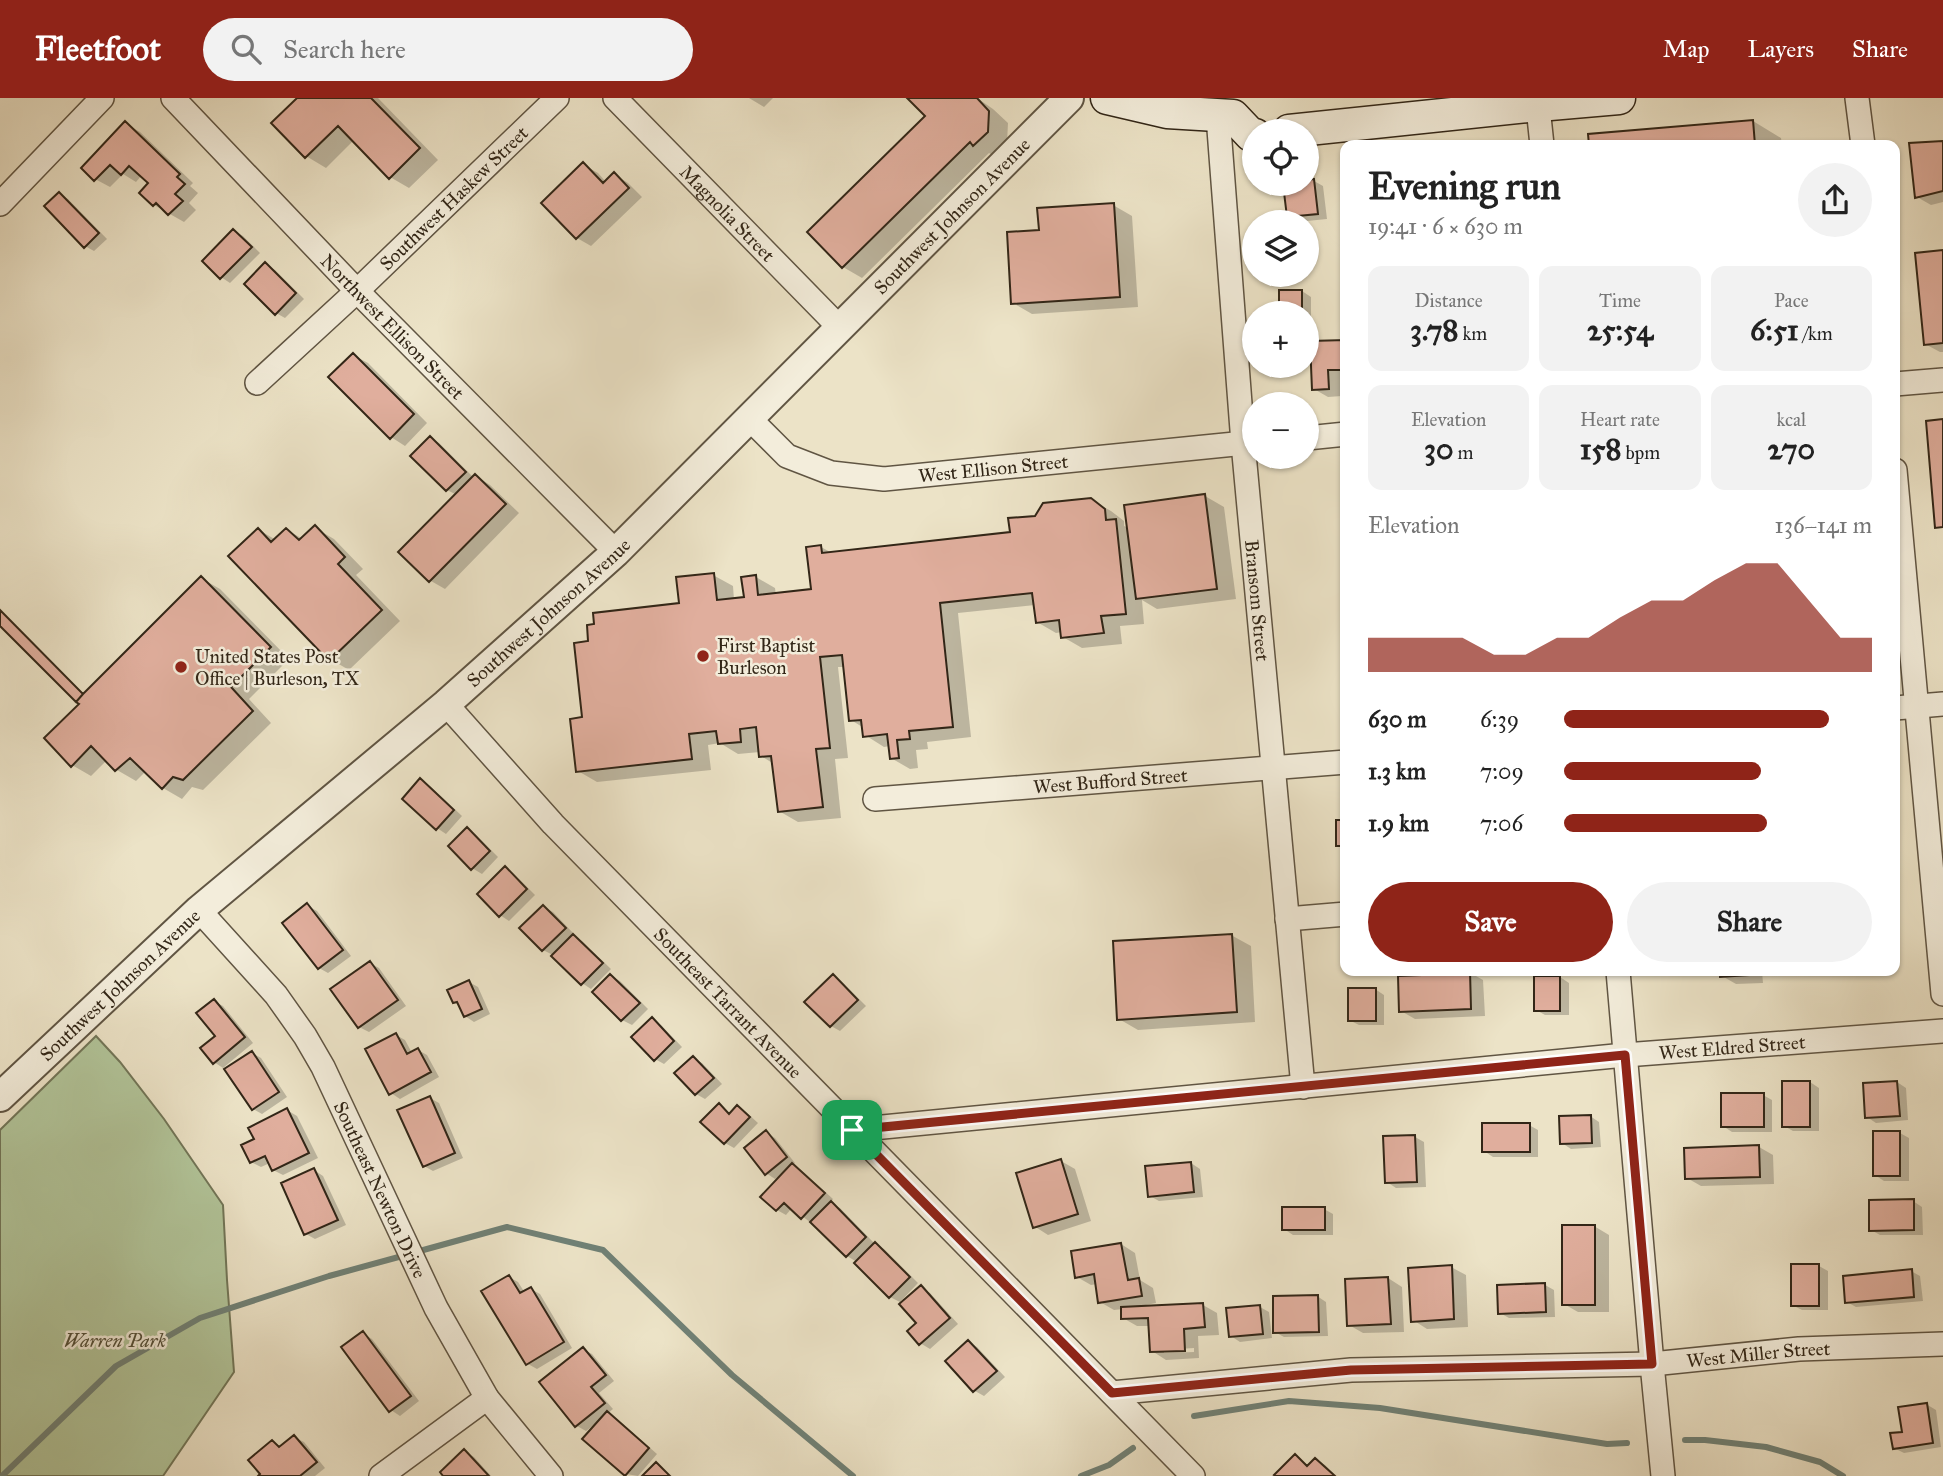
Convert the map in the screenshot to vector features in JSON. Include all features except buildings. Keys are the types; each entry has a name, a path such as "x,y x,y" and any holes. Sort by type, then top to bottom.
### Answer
{"main road":[{"path":"1107,98 1167,112 1240,116"},
{"path":"1319,127 1537,101 1619,98"}],"street":[{"path":"0,204 102,98"},
{"name":"Northwest Ellison Street","path":"173,98 357,291 616,552"},
{"name":"Southwest Haskew Street","path":"257,383 357,291 557,98"},
{"name":"Magnolia Street","path":"615,98 840,328"},
{"name":"Southwest Johnson Avenue","path":"0,1097 199,910 446,704 616,552 1069,98"},
{"path":"1857,98 1862,140"},
{"path":"1537,101 1541,140"},
{"name":"Bransom Street","path":"1240,116 1248,392"},
{"path":"1900,384 1943,380"},
{"name":"West Ellison Street","path":"749,418 787,456 831,473 884,479 1242,444"},
{"path":"1319,437 1340,435"},
{"name":"Bransom Street","path":"1251,469 1273,768 1303,1087"},
{"path":"1900,578 1906,707 1943,994"},
{"name":"Southeast Tarrant Avenue","path":"446,704 553,824 1193,1476"},
{"path":"1906,707 1943,704"},
{"name":"West Bufford Street","path":"875,799 1340,762"},
{"name":"Southeast Newton Drive","path":"199,910 276,995 305,1036 323,1067 436,1307 487,1398 551,1476"},
{"path":"1287,919 1340,915"},
{"path":"1618,976 1663,1476"},
{"name":"West Eldred Street","path":"852,1130 1625,1055 1943,1031"},
{"name":"West Miller Street","path":"1112,1393 1351,1370 1652,1364 1799,1349 1943,1344"},
{"path":"381,1476 487,1398"}],"green space":[{"name":"Warren Park","path":"96,1036 164,1119 223,1205 234,1372 163,1476 0,1476 0,1130"}],"waterway":[{"path":"416,1252 507,1227 603,1250 732,1375 853,1476"},
{"path":"2,1476 116,1366 200,1318 329,1276 406,1255"},
{"path":"1194,1416 1289,1401 1380,1408 1607,1444 1627,1443"},
{"path":"1685,1440 1766,1447 1820,1462 1843,1476"},
{"path":"1081,1476 1109,1465 1133,1448"}],"place":[{"name":"First Baptist Burleson","path":"703,656"},
{"name":"United States Post Office | Burleson, TX","path":"181,667"}],"route":[{"path":"1625,1055 1652,1364 1351,1370 1112,1393 852,1130 1625,1055"}]}
